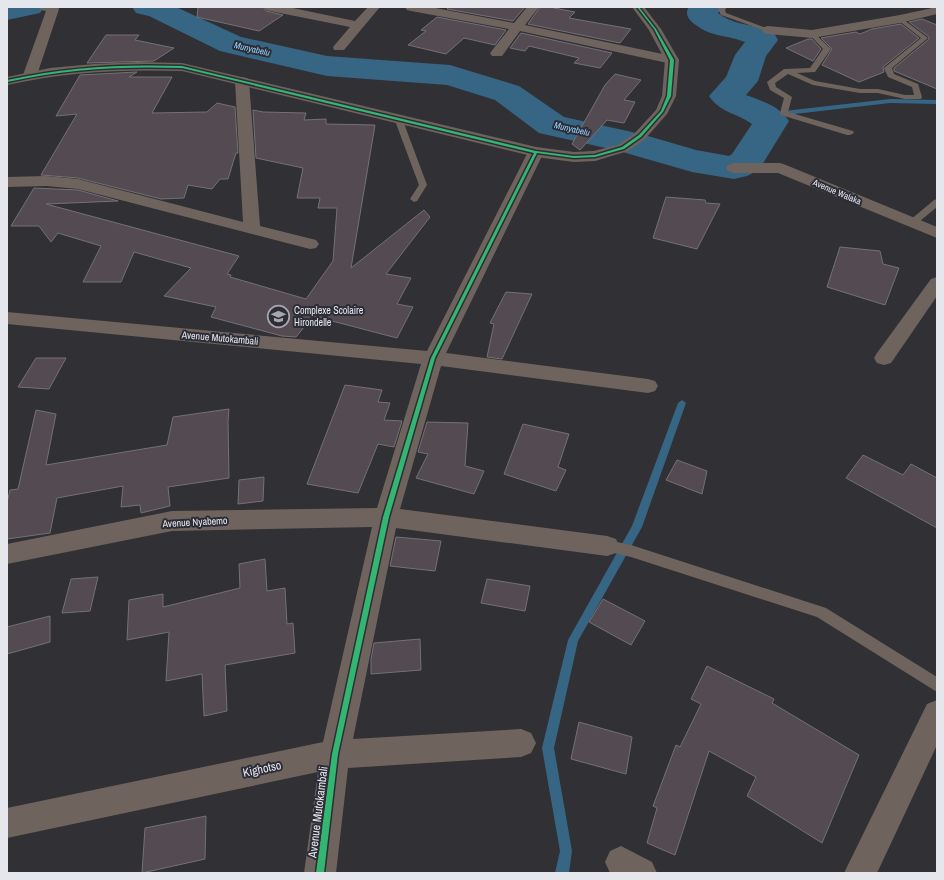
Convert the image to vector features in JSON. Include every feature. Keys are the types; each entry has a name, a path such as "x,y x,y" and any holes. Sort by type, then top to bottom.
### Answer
{"street":[{"path":"30,75 52,9 45,7"},
{"path":"270,7 358,25"},
{"path":"338,47 374,7"},
{"path":"411,7 518,27 672,60"},
{"path":"496,53 534,7"},
{"path":"7,81 30,75 99,67 143,65 182,67 536,152 574,157 595,156 623,148 640,136 662,111 669,96 672,60 655,29 638,7"},
{"path":"768,30 812,34 900,19 930,12"},
{"path":"242,81 252,229"},
{"name":"Avenue Mutokambali","path":"320,873 335,754 386,517 433,358 536,152"},
{"name":"Avenue Walaka","path":"734,168 780,168 937,233"},
{"path":"7,182 46,180 78,184 310,244"},
{"path":"884,358 937,283"},
{"name":"Avenue Mutokambali","path":"7,318 433,358 648,386"},
{"name":"Avenue Nyabemo","path":"7,554 172,521 386,517 608,546"},
{"path":"860,873 937,714"},
{"name":"Kighotso","path":"7,823 335,754 521,743"}],"lane":[{"path":"724,7 721,9 723,14 768,30"},
{"path":"787,71 813,83 860,91 878,91 905,97 918,97 916,86 891,75 888,68 925,38 900,19"},
{"path":"812,34 827,49 812,70 787,71 771,82 772,88 788,97 784,113 850,133"},
{"path":"398,118 423,185 414,199"},
{"path":"912,222 937,202"},
{"path":"608,546 632,551 821,612 937,685"}],"building":[{"path":"198,7 263,7 266,11 283,15 259,31 197,17"},
{"path":"449,7 525,7 513,21 447,9"},
{"path":"540,7 549,7 575,12 569,18 631,29 620,43 528,24"},
{"path":"437,17 506,30 495,45 464,38 446,54 408,45 426,31 421,30"},
{"path":"922,19 937,25 937,89 894,71 894,68 929,39 929,37 909,22"},
{"path":"901,24 919,38 883,67 884,72 859,82 822,65 832,49 821,38 856,32 860,34 872,29"},
{"path":"521,33 612,53 600,68 574,63 579,58 529,46 525,51 510,48"},
{"path":"106,35 139,35 135,40 174,48 154,61 87,63"},
{"path":"808,39 812,39 821,49 813,61 786,48"},
{"path":"137,72 129,77 172,77 152,113 207,112 217,103 235,107 238,153 236,153 228,179 220,179 212,189 188,185 184,198 161,199 78,178 41,175 77,114 56,116 80,75"},
{"path":"615,74 641,80 624,100 635,102 624,123 607,120 580,150 572,144 605,85"},
{"path":"253,110 263,112 306,113 304,120 326,119 326,124 375,125 351,268 424,210 430,217 386,274 411,278 397,304 413,307 397,338 313,316 296,337 282,336 211,317 216,307 164,296 191,268 134,252 121,282 83,282 101,246 58,233 51,242 39,226 11,226 34,188 78,190 118,201 46,204 239,256 227,274 231,275 230,277 306,299 333,261 337,208 318,208 320,198 297,198 303,168 256,158"},
{"path":"666,197 705,200 706,203 720,204 697,249 653,238"},
{"path":"840,247 880,251 883,264 899,268 885,305 827,287"},
{"path":"506,292 532,294 502,359 487,357 494,324 490,323"},
{"path":"36,358 66,358 49,389 18,387"},
{"path":"345,385 382,390 378,402 390,403 384,420 402,421 394,447 378,444 358,493 307,484"},
{"path":"229,409 229,478 168,487 170,506 141,513 140,505 121,507 123,486 57,498 50,533 7,539 7,503 10,490 18,489 36,410 56,414 46,465 167,445 173,417"},
{"path":"427,422 468,423 465,466 484,471 474,494 416,478 428,454 418,452"},
{"path":"523,424 569,434 558,467 566,470 556,491 504,474"},
{"path":"863,455 903,475 911,464 937,478 937,528 846,478"},
{"path":"677,460 707,471 702,494 666,480"},
{"path":"264,477 263,501 238,504 239,480"},
{"path":"396,537 441,541 435,571 390,566"},
{"path":"265,559 267,591 285,588 287,624 293,623 295,653 225,665 227,711 204,716 202,674 166,681 169,632 127,640 129,600 163,594 163,607 240,588 239,564"},
{"path":"98,577 90,611 62,613 71,579"},
{"path":"487,579 530,586 525,611 481,603"},
{"path":"603,599 645,621 631,645 589,622"},
{"path":"50,616 50,642 7,654 7,627"},
{"path":"420,639 421,670 371,674 371,659 374,643"},
{"path":"707,666 774,699 772,703 859,755 822,843 747,796 756,777 709,751 675,855 647,843 657,808 653,806 676,745 680,747 701,704 691,699"},
{"path":"579,722 632,737 626,774 571,759"},
{"path":"206,816 205,859 142,873 145,828"}],"waterway":[{"name":"Munyabelu","path":"7,11 30,7"},
{"name":"Munyabelu","path":"146,7 157,9 231,44 327,66 450,75 507,93 552,125 628,142 692,161 734,168 746,162 771,121 756,111 731,101 726,96 741,81 751,55 763,40 752,35 722,28 713,24 701,15 701,11 708,7"},
{"path":"771,121 784,113 890,101 937,102"},
{"path":"562,873 566,851 548,748 573,640 637,527 682,403"}],"cycle path":[{"path":"7,81 50,72 116,66 182,67 536,152 574,157 595,156 623,148 640,136 662,111 669,96 672,60 655,29 638,7"},
{"path":"320,873 335,754 386,517 433,358 536,152"}],"place":[{"name":"Complexe Scolaire Hirondelle","path":"278,316"}]}
